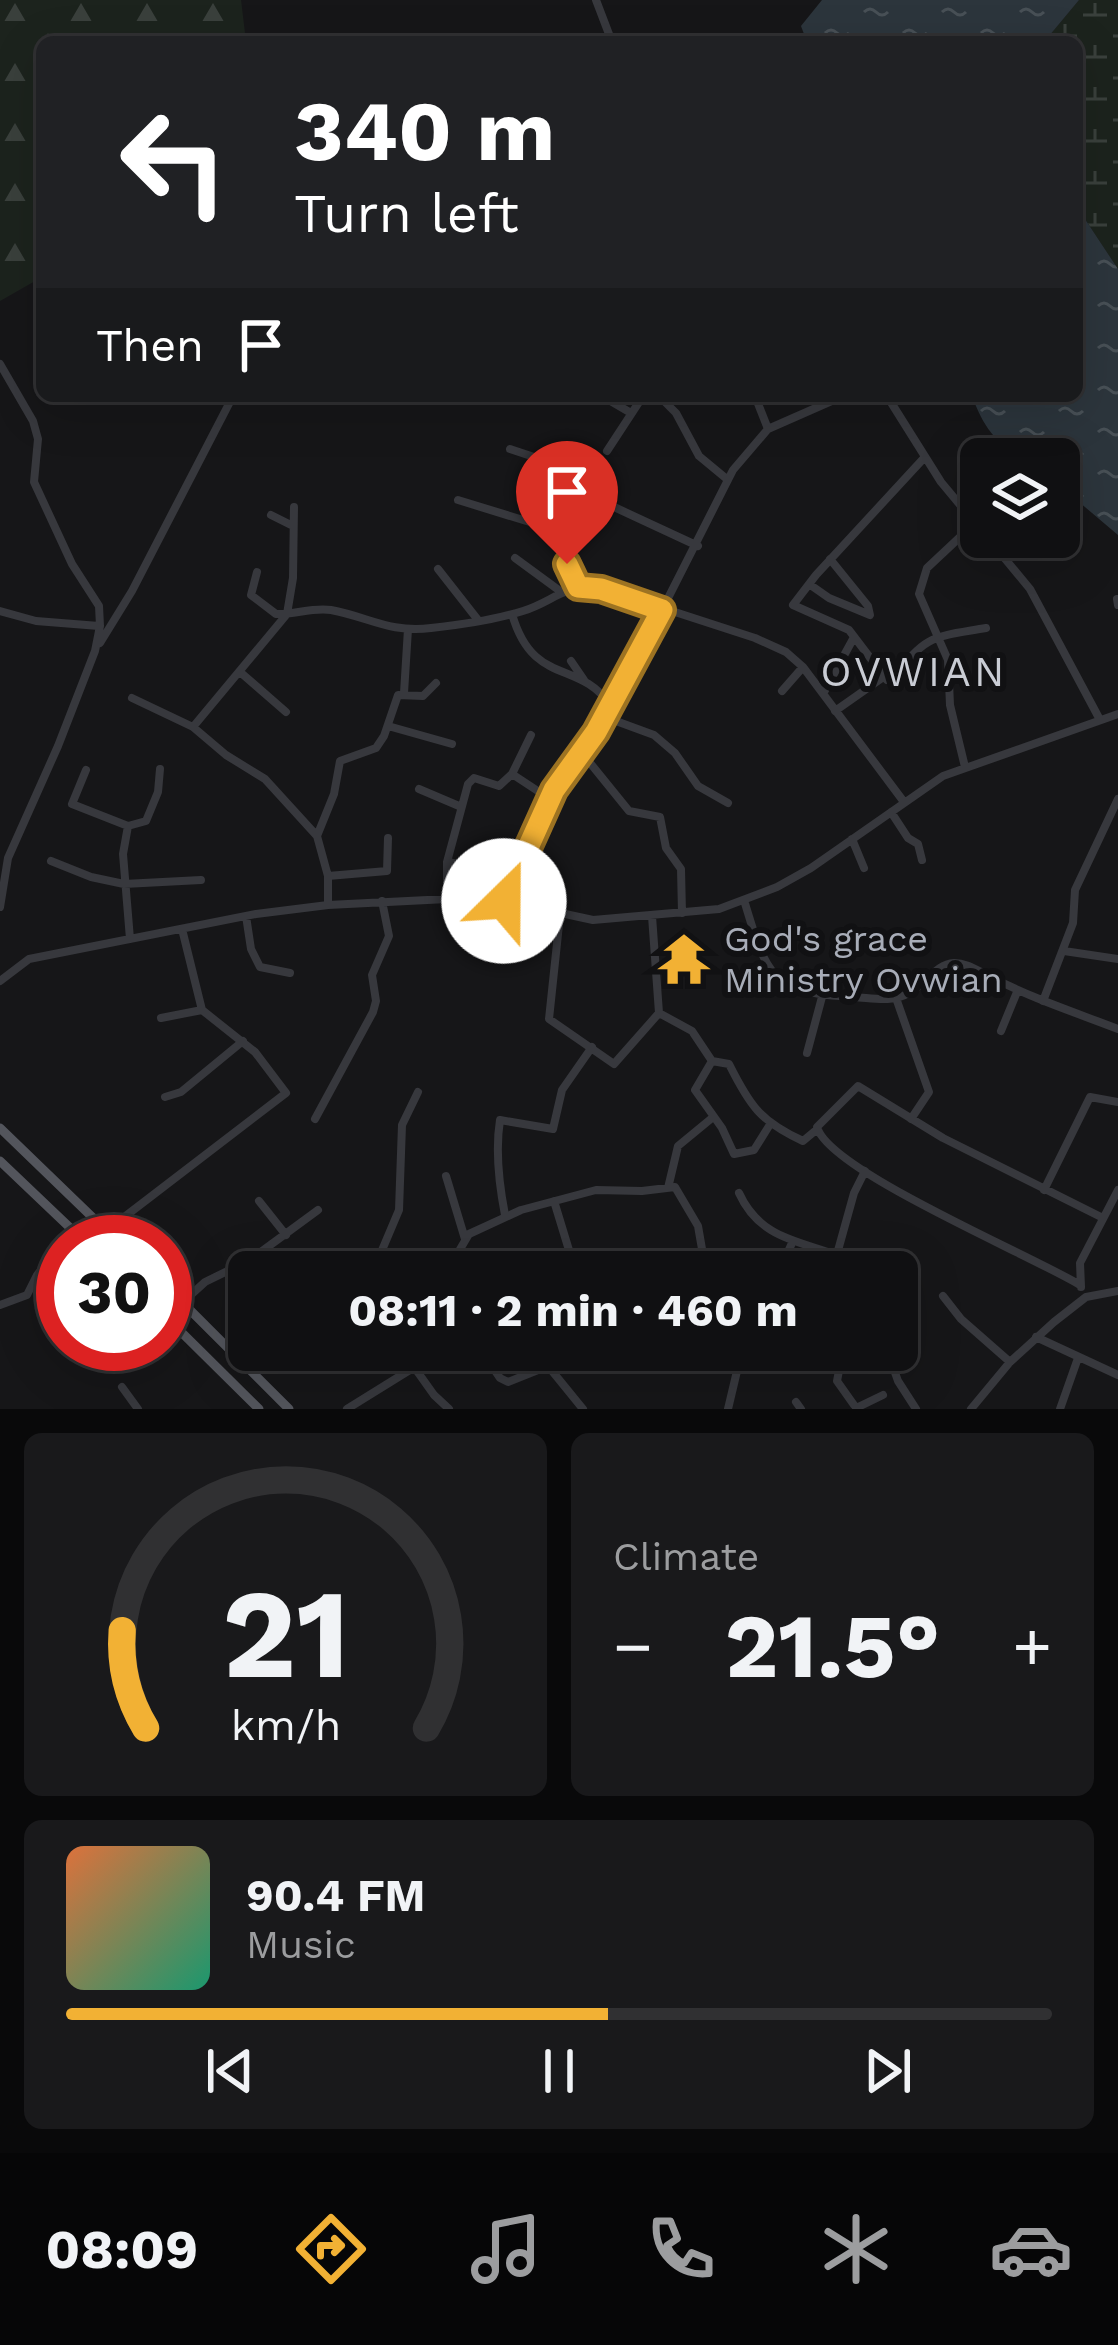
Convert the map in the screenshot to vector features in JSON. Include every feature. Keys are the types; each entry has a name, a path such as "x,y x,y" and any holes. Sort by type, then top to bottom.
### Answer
{"main road":[{"path":"0,1128 90,1215"},
{"path":"0,1161 56,1215"},
{"path":"192,1311 289,1409"},
{"path":"192,1343 259,1409"}],"street":[{"path":"596,0 611,36"},
{"path":"0,364 33,421 38,439 34,482 72,564 99,606 95,650"},
{"path":"0,907 4,856 95,650 132,591 229,402"},
{"path":"613,402 632,413"},
{"path":"607,451 639,402"},
{"path":"665,402 699,456 728,480"},
{"path":"757,402 768,428"},
{"path":"504,901 550,799 604,717 698,546 728,480 768,428 829,402"},
{"path":"890,402 924,458 960,503"},
{"path":"510,448 539,458 612,506 698,546"},
{"path":"882,678 849,630 794,605 924,458"},
{"path":"458,500 532,524 555,541 578,587"},
{"path":"193,727 287,614 294,507"},
{"path":"272,515 293,526"},
{"path":"960,538 940,552 921,581 920,594 948,660 950,705 965,767"},
{"path":"1004,558 1030,589 1099,718"},
{"path":"515,559 560,591"},
{"path":"809,584 870,616 868,606 830,559"},
{"path":"438,569 478,620"},
{"path":"257,572 251,595 276,614 331,610 390,630 512,614 578,587 601,589 755,638 786,652 803,667 904,802"},
{"path":"0,611 37,621 100,626"},
{"path":"512,614 529,653 573,680 585,681"},
{"path":"835,711 882,678 894,678 914,650 940,637 986,628"},
{"path":"404,693 408,629"},
{"path":"824,692 853,639"},
{"path":"571,661 610,705"},
{"path":"782,691 803,667"},
{"path":"240,672 286,712"},
{"path":"317,836 334,794 340,761 376,748 398,695 423,696 436,683"},
{"path":"132,698 193,727 275,787 293,814 317,836 328,876 328,904"},
{"path":"0,981 29,959 328,904 447,896 504,901 593,920 719,909 777,887 965,767 1118,714"},
{"path":"604,717 654,735 676,752 698,786 728,802"},
{"path":"388,726 452,743"},
{"path":"447,896 447,862 459,806 471,780 499,786 512,774 531,735"},
{"path":"582,753 629,811 660,817 666,848 681,869 682,913"},
{"path":"86,770 72,804 128,826 146,821 158,792 160,769"},
{"path":"512,774 550,799"},
{"path":"419,789 459,806"},
{"path":"1042,1001 1073,923 1075,890 1118,799"},
{"path":"891,812 908,838 918,844 922,860"},
{"path":"128,826 123,854 130,939"},
{"path":"328,876 387,871 388,838"},
{"path":"852,839 864,868"},
{"path":"51,861 124,884 201,880"},
{"path":"447,862 516,873"},
{"path":"744,900 755,938 780,983 822,997 896,998 950,963 974,968 1018,992 1118,1029"},
{"path":"315,1119 373,1012 372,975 389,936 382,901"},
{"path":"560,915 549,1019 614,1064 659,1013 652,916"},
{"path":"246,916 250,949 260,967 290,973"},
{"path":"127,1215 284,1095 276,1077 243,1041 202,1010 182,929"},
{"path":"1064,951 1118,959"},
{"path":"1001,1031 1018,992"},
{"path":"807,1053 822,997"},
{"path":"896,998 929,1092 911,1118"},
{"path":"161,1018 202,1010"},
{"path":"659,1013 692,1031 712,1061 729,1064 747,1101 769,1126 802,1141 858,1086 1103,1218"},
{"path":"165,1097 181,1092 243,1041"},
{"path":"506,1215 500,1190 500,1120 553,1129 562,1090 592,1047"},
{"path":"712,1061 695,1090 736,1155 758,1148 769,1126"},
{"path":"382,1251 399,1210 402,1125 418,1092"},
{"path":"1044,1190 1090,1096 1118,1102"},
{"path":"668,1188 678,1146 712,1118"},
{"path":"815,1131 865,1171 1080,1286"},
{"path":"838,1251 865,1171"},
{"path":"446,1176 465,1239"},
{"path":"459,1251 465,1239 506,1215 554,1201 596,1190 678,1188 698,1226 702,1251"},
{"path":"1086,1297 1080,1286 1080,1263 1118,1190"},
{"path":"739,1193 751,1214 792,1243 822,1251"},
{"path":"554,1201 569,1251"},
{"path":"259,1202 286,1234"},
{"path":"192,1294 205,1282 250,1260 319,1210"},
{"path":"788,1251 792,1243"},
{"path":"0,1305 27,1295 36,1277"},
{"path":"970,1409 1010,1361 1086,1297 1118,1291"},
{"path":"943,1296 961,1319 1010,1361"},
{"path":"1036,1337 1118,1376"},
{"path":"1060,1409 1078,1358"},
{"path":"347,1409 406,1371"},
{"path":"418,1371 449,1409"},
{"path":"495,1371 508,1382 536,1371"},
{"path":"552,1371 583,1409"},
{"path":"732,1371 735,1376"},
{"path":"728,1409 738,1371"},
{"path":"839,1371 837,1381 855,1407 883,1395"},
{"path":"894,1371 916,1409"},
{"path":"122,1387 138,1409"}],"green space":[{"path":"0,0 241,0 245,36 36,36 36,280 0,301"},
{"path":"1079,0 1118,0 1118,269 1083,216 1083,36 1049,36"}],"water":[{"path":"822,0 1079,0 1049,36 805,36 801,26"},
{"path":"1083,216 1118,269 1118,535 1080,503 1080,438 994,436 975,402 1083,402"}],"place":[{"name":"God's grace Ministry Ovwian","path":"684,959"}],"district":[{"name":"OVWIAN","path":"914,671"}],"route":[{"path":"504,901 554,790 596,732 662,610 601,589 578,587 567,564"}]}
